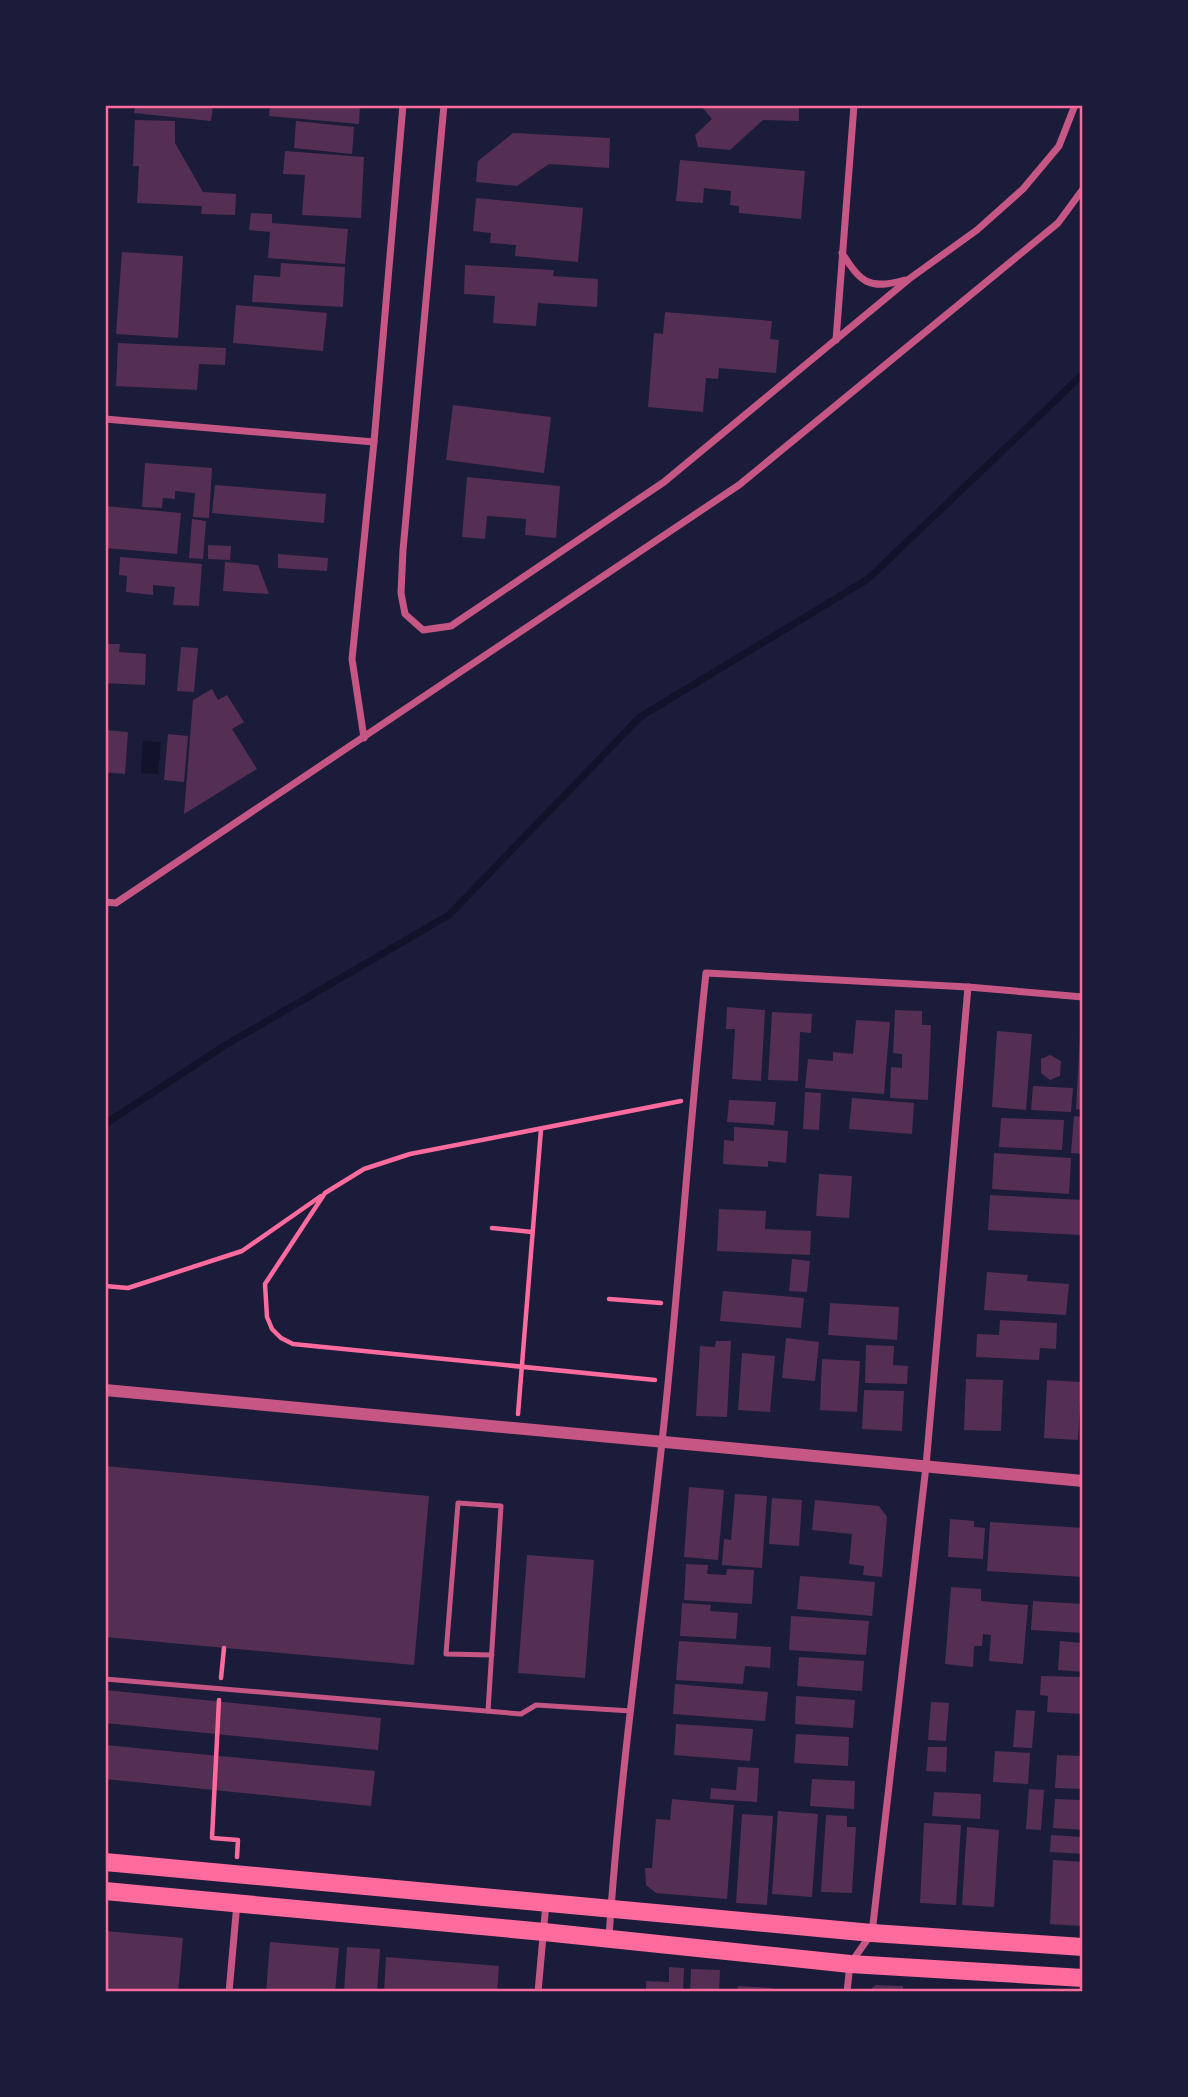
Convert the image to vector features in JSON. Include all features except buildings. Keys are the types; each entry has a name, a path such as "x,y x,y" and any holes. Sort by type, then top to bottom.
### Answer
{"main road":[{"path":"105,1862 872,1933 1083,1947"},
{"path":"105,1891 544,1931 850,1964 1083,1978"}],"street":[{"path":"364,738 352,659 403,105"},
{"path":"444,105 401,593 405,614 423,630 451,626 664,482 909,279 977,230 1023,190 1059,146 1075,105"},
{"path":"836,340 854,105"},
{"path":"105,902 116,903 740,485 1058,223 1083,189"},
{"path":"842,253 857,276 883,286 909,279"},
{"path":"105,419 374,442"},
{"path":"609,1938 631,1711 662,1441 692,1098 706,973 968,987 1083,997"},
{"path":"847,1992 850,1964 872,1933 926,1466 968,987"},
{"path":"105,1390 1083,1481"},
{"path":"229,1992 237,1902"},
{"path":"538,1992 546,1903"}],"lane":[{"path":"488,1711 492,1656 502,1506 458,1503 446,1654 492,1656"},
{"path":"105,1679 522,1714 536,1705 631,1711"}],"path":[{"path":"105,1286 128,1288 242,1251 364,1169 410,1154 692,1098"},
{"path":"516,1429 541,1129"},
{"path":"325,1193 265,1284 267,1317 272,1329 282,1338 299,1345 668,1381"},
{"path":"492,1228 532,1232"},
{"path":"609,1298 674,1304"},
{"path":"223,1648 212,1838 238,1840 237,1853"}],"shaded area":[{"path":"143,741 161,742 158,774 141,773"}],"waterway":[{"path":"105,1124 224,1046 449,915 640,717 868,579 1083,374"}]}
